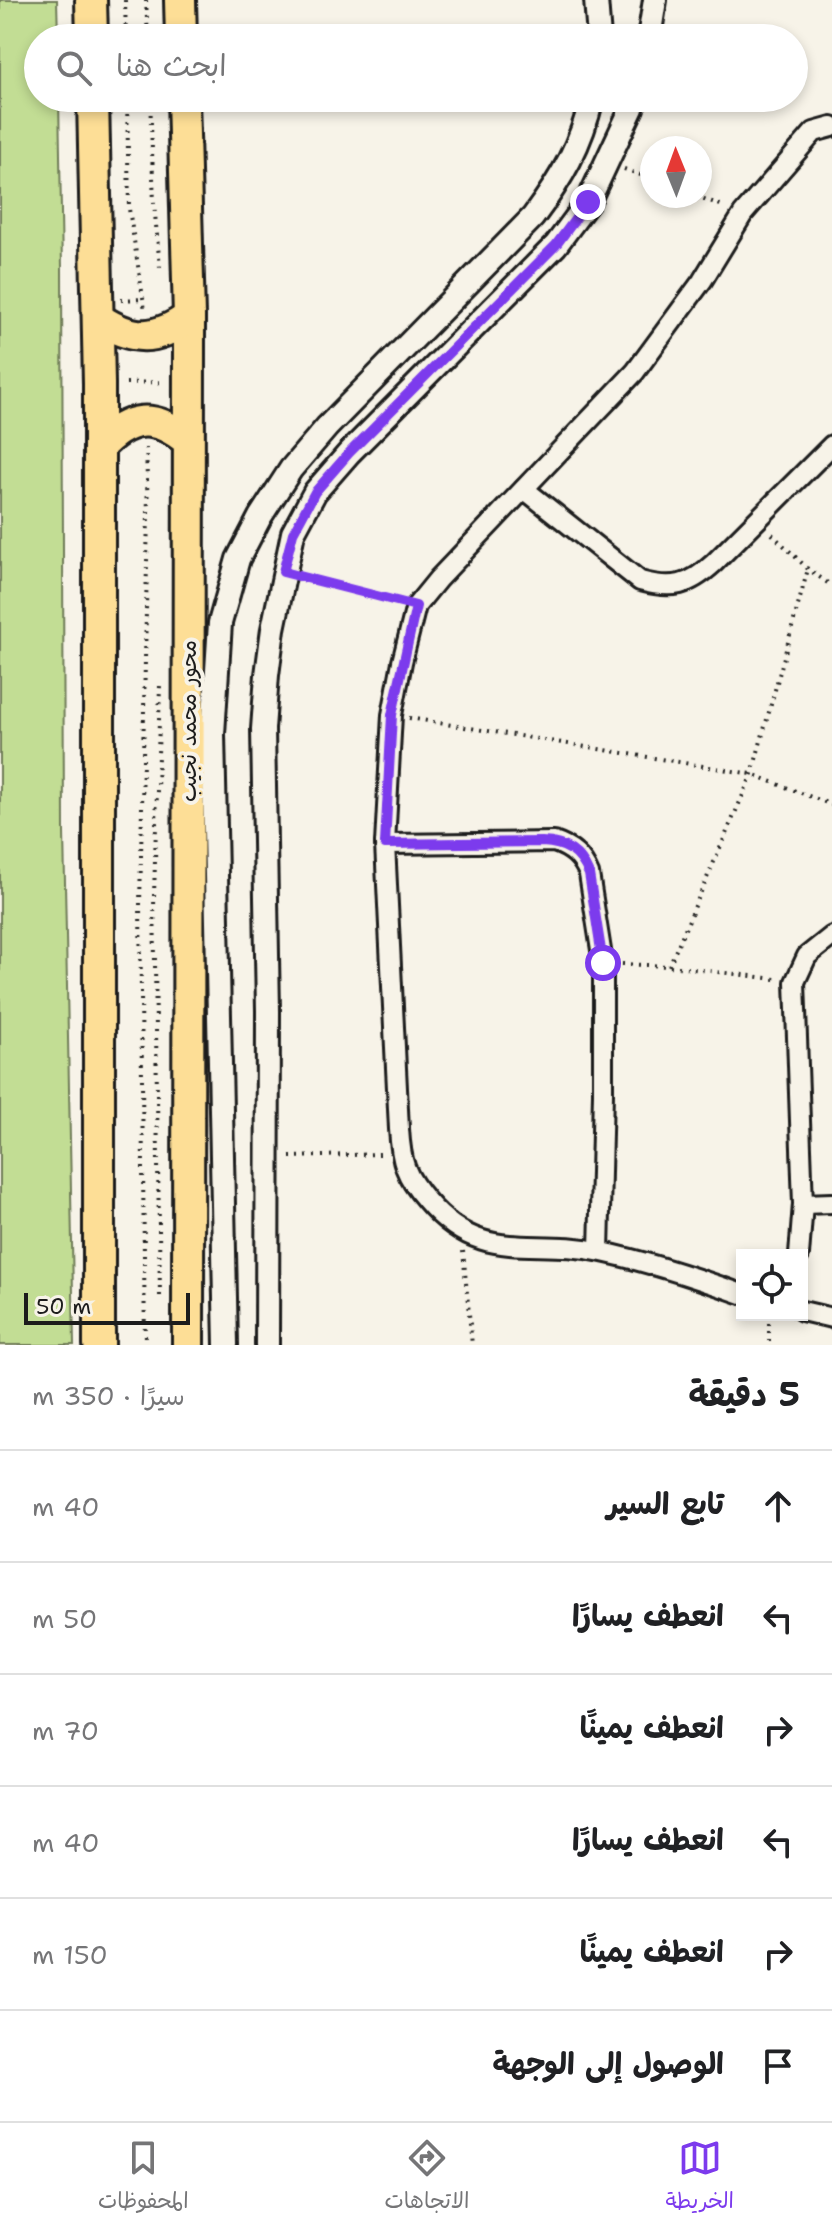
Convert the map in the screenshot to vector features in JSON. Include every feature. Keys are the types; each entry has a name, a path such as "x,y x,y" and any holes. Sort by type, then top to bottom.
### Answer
{"main road":[{"path":"91,0 92,24"},
{"path":"180,0 181,24"},
{"path":"93,112 99,319 99,1345"},
{"name":"محور محمد نجيب","path":"183,112 189,317 188,1345"},
{"path":"99,319 116,330 135,335 164,332 189,317"},
{"path":"99,447 113,432 132,423 152,421 171,427 187,440"}],"street":[{"path":"596,0 598,24"},
{"path":"651,24 655,0"},
{"path":"226,1345 213,734 220,623 238,559 291,469 327,427 533,217 561,178 575,150 587,112"},
{"path":"267,1345 263,729 267,675 283,572 293,533 315,492 349,453 556,245 588,202 629,112"},
{"path":"736,1292 599,1251 487,1242 461,1233 441,1218 405,1173 400,1153 385,844 392,715 416,606 635,372 702,281 743,214 814,132 832,127"},
{"path":"524,489 640,581 660,586 681,585 699,577 832,445"},
{"path":"385,844 542,842 566,846 584,863 589,874 603,963 599,1251"},
{"path":"799,1249 803,1204 795,982 807,956 832,936"},
{"path":"803,1204 832,1203"},
{"path":"808,1312 832,1318"}],"path":[{"path":"125,0 126,24"},
{"path":"146,0 147,24"},
{"path":"127,112 129,209 147,315"},
{"path":"151,112 161,277"},
{"path":"607,162 640,174"},
{"path":"712,202 743,214"},
{"path":"99,384 189,382"},
{"path":"145,1345 140,905 148,513 145,452 150,442"},
{"path":"755,519 808,569 832,586"},
{"path":"669,966 752,774 808,569"},
{"path":"283,572 416,606"},
{"path":"160,1299 154,896 161,676"},
{"path":"392,715 752,774 832,805"},
{"path":"603,963 669,966 795,982"},
{"path":"267,1157 400,1153"},
{"path":"461,1233 472,1345"},
{"path":"769,1321 769,1345"}],"green space":[{"path":"0,0 57,0 58,24 24,24 24,112 59,112 64,832 74,1345 0,1345"}],"route":[{"path":"588,202 556,245 349,453 315,492 293,533 283,572 416,606 392,715 385,844 554,842 566,846 576,853 589,874 603,963"}]}
